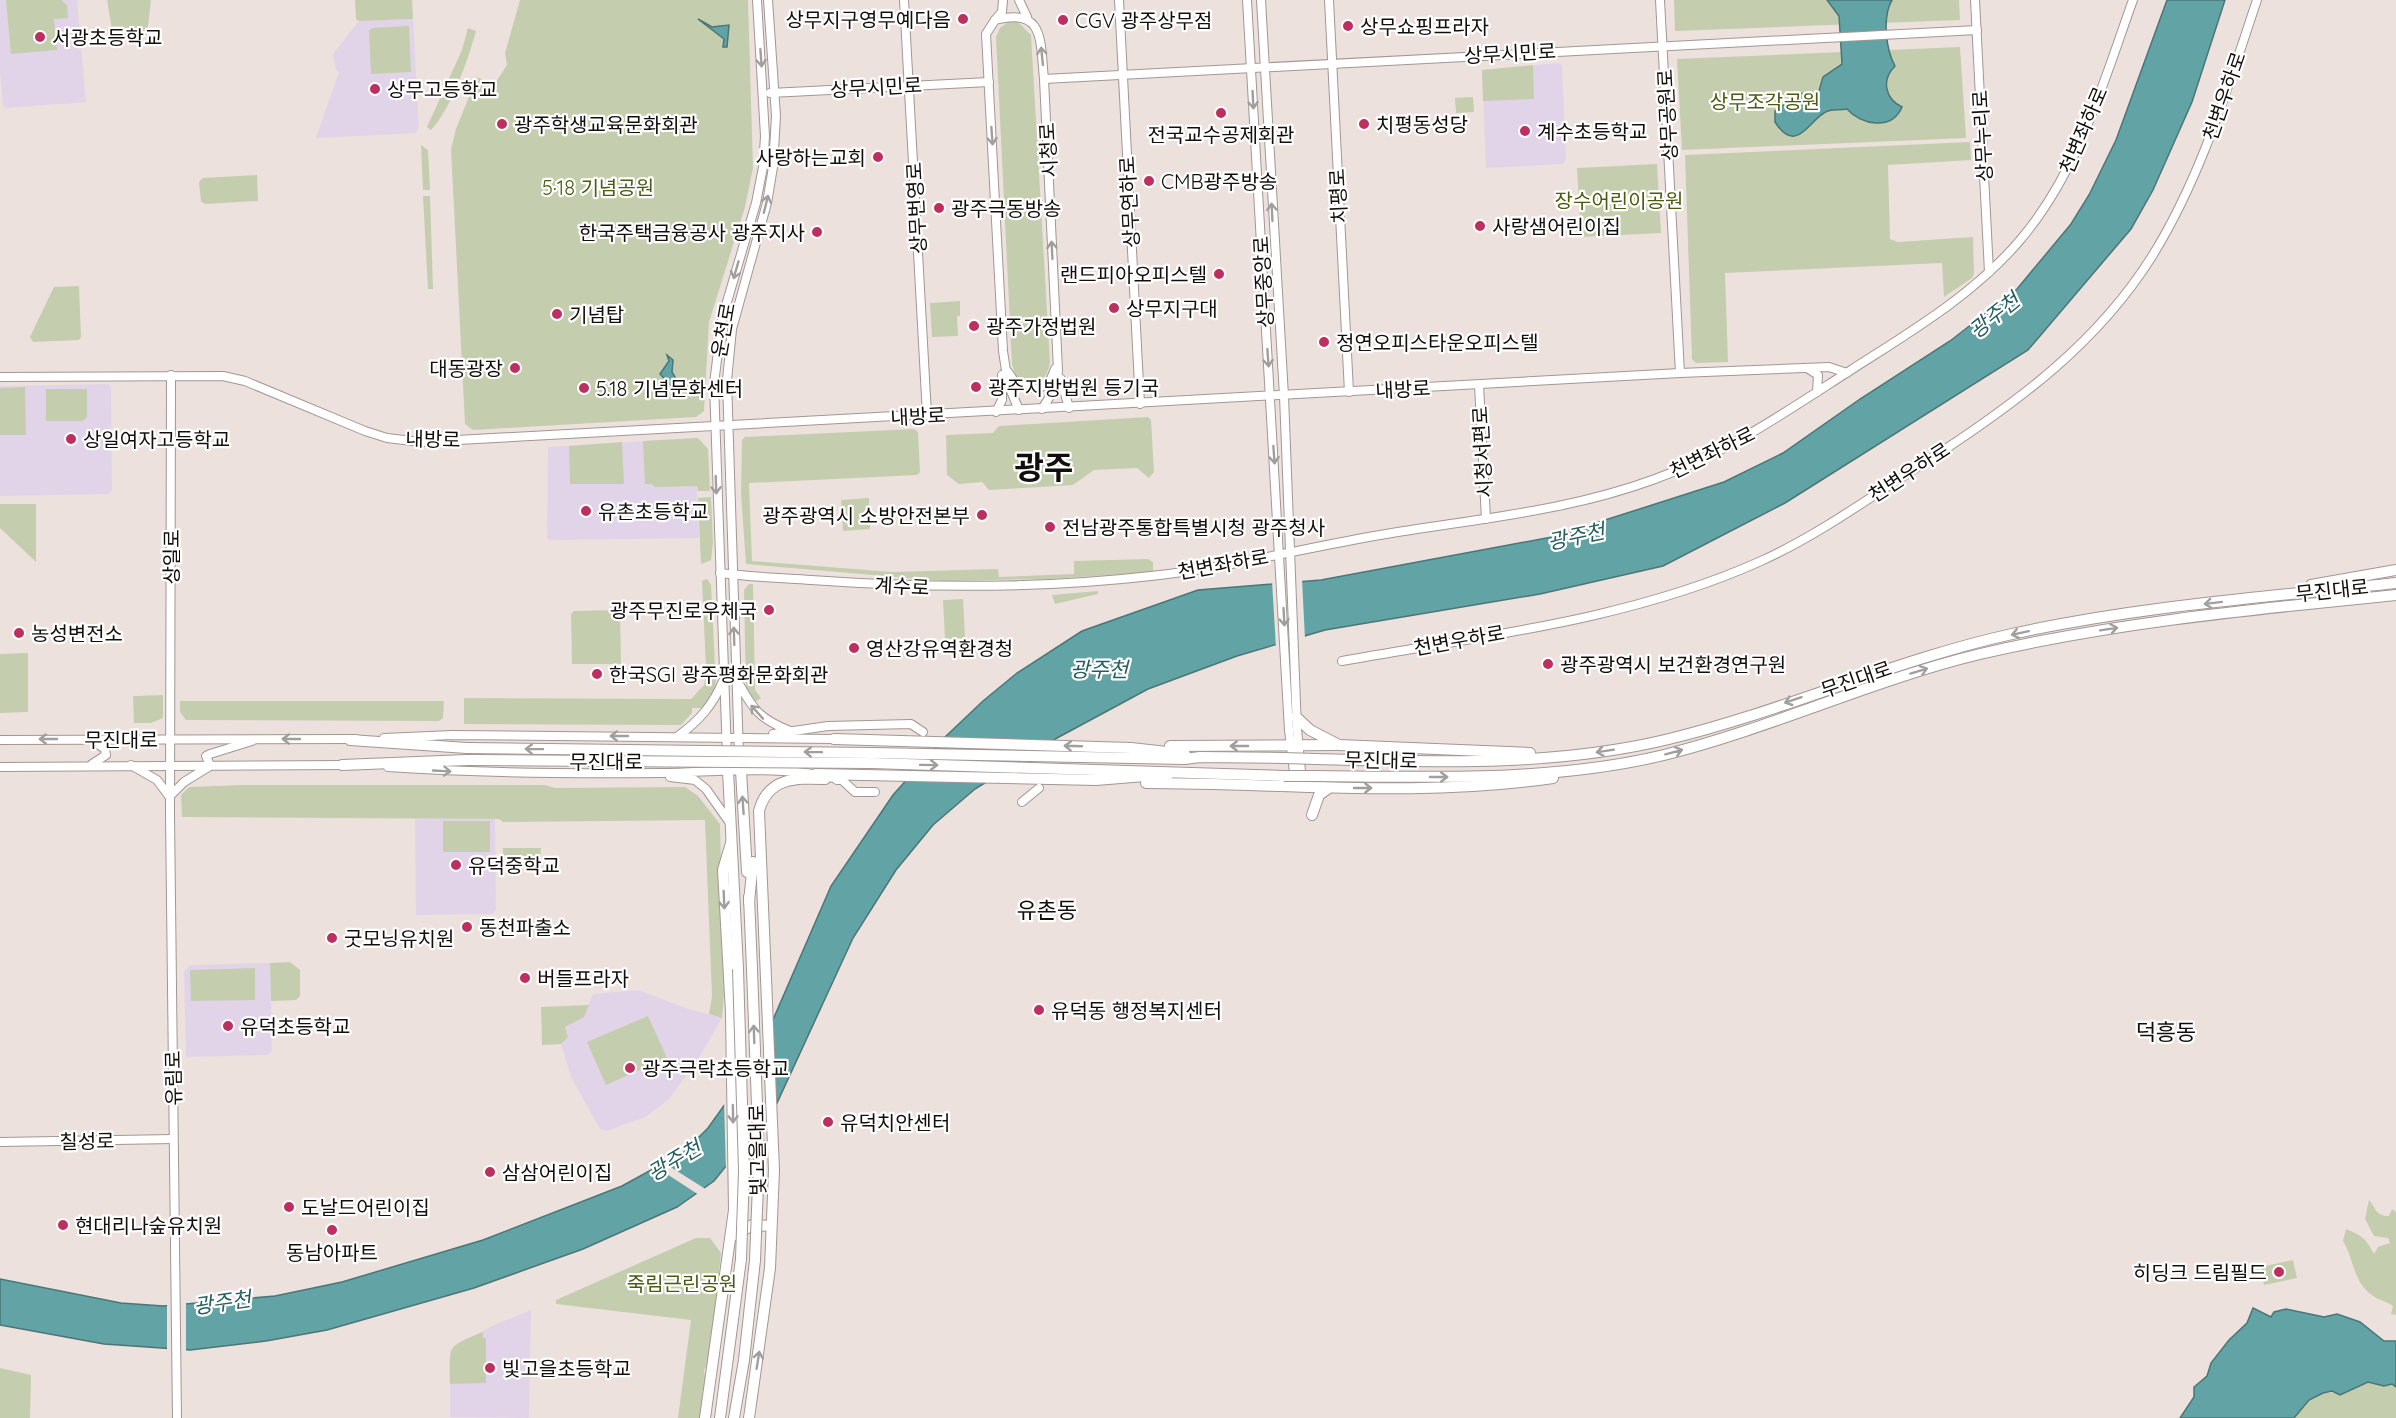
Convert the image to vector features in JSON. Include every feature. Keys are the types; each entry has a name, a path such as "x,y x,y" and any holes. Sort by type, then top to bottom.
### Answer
{"highway":[{"path":"2239,600 2272,591 2396,570"},
{"name":"무진대로","path":"1200,757 1490,761 1603,752 1668,739 1737,720 1887,668 2013,634 2085,620 2396,583"},
{"name":"무진대로","path":"1169,774 1489,777 1596,767 1665,754 1714,741 1895,678 2042,640 2134,625 2394,595"},
{"path":"1296,717 1310,730 1339,745"},
{"path":"834,739 1131,748 1200,757"},
{"name":"무진대로","path":"350,740 467,748 872,764"},
{"path":"1131,748 1140,745 1339,745 1536,753 1557,757"},
{"path":"749,1418 764,1319 774,1170 763,957 759,811 766,795 779,783 872,764 1109,763 1200,757"},
{"name":"무진대로","path":"342,765 467,760 872,764"},
{"path":"1109,763 1169,774"},
{"path":"872,764 1096,780 1169,774"},
{"path":"1096,780 1102,783 1244,783 1300,788 1479,787 1571,775 1596,767"},
{"name":"빛고을대로","path":"720,1418 741,1259 744,1171 738,969 728,771"},
{"name":"빛고을대로","path":"734,1418 744,1360 755,1260 759,1160 749,902 741,771"},
{"path":"749,902 753,874 754,818 759,798 770,784 783,777 822,776"},
{"path":"1312,815 1319,795 1329,788"},
{"path":"705,1418 734,1210 731,1013 723,870 730,843"},
{"path":"727,1250 738,1233 752,1225 771,1226"}],"street":[{"name":"운천로","path":"726,736 714,384 722,319 756,203 763,167 763,93 758,0"},
{"name":"운천로","path":"738,736 727,380 732,329 767,203 773,166 774,93 768,0"},
{"name":"상무번영로","path":"904,0 927,415"},
{"path":"996,411 1002,400 1004,360 986,34 1002,12 1003,0"},
{"name":"시청로","path":"1019,0 1027,17 1040,34 1044,78 1058,365 1057,385 1042,409"},
{"name":"상무연하로","path":"1119,0 1140,404"},
{"name":"상무중앙로","path":"1247,0 1270,397 1291,670"},
{"name":"상무중앙로","path":"1261,0 1292,562 1291,670"},
{"name":"치평로","path":"1329,0 1348,392"},
{"name":"상무공원로","path":"1660,0 1680,373"},
{"name":"상무누리로","path":"1975,0 1989,272"},
{"name":"천변좌하로","path":"1085,582 1152,576 1582,502 1655,479 1745,438 1937,313 1989,272 2020,241 2049,203 2068,171 2084,135 2133,0"},
{"name":"천변우하로","path":"1342,661 1576,619 1651,600 1717,579 1791,545 2021,398 2064,362 2104,320 2151,257 2195,175 2257,0"},
{"path":"995,20 1012,16 1027,17"},
{"name":"상무시민로","path":"1044,78 1977,30"},
{"name":"상무시민로","path":"763,93 989,82"},
{"path":"1004,360 1012,381 1032,389 1038,389 1050,381 1058,365"},
{"path":"1004,360 1008,384 1019,410"},
{"name":"시청로","path":"1058,365 1069,408"},
{"name":"내방로","path":"0,377 207,374 245,381 387,438 421,442 1680,373 1829,367 1846,373"},
{"path":"1807,368 1818,375 1817,392"},
{"name":"상일로","path":"170,738 171,375"},
{"name":"시청서편로","path":"1479,385 1486,519"},
{"name":"계수로","path":"720,573 923,587 1085,582"},
{"path":"1291,670 1296,717 1294,746"},
{"path":"1291,670 1294,746 1300,788"},
{"path":"678,772 691,764 694,756 693,746 688,740 678,736 703,714 715,699 724,678"},
{"path":"736,679 755,712 763,719 790,731 823,733 834,739"},
{"path":"761,737 828,726 911,724 923,732"},
{"name":"무진대로","path":"0,740 170,738 350,740 452,735 761,737"},
{"name":"빛고을대로","path":"726,736 728,771"},
{"name":"빛고을대로","path":"738,736 741,771"},
{"path":"761,737 834,739"},
{"name":"유림로","path":"170,738 177,1418"},
{"path":"780,771 769,753 772,747 783,738"},
{"path":"89,739 100,744 106,755 89,766"},
{"path":"131,765 157,780 170,796 184,782 210,765 206,756 257,739"},
{"name":"무진대로","path":"0,767 342,765 448,771 646,773 780,771 822,776"},
{"path":"646,773 695,780 706,789 730,823"},
{"path":"822,776 842,780 855,792 868,790 875,792"},
{"path":"1022,802 1039,789"},
{"name":"칠성로","path":"0,1142 173,1139"}],"shaded area":[{"name":"서광초등학교","path":"0,0 77,0 86,102 6,108 3,106 0,73"},
{"name":"상무고등학교","path":"413,19 419,128 415,133 316,138 339,72 336,69 333,54 359,21"},
{"name":"계수초등학교","path":"1558,63 1562,65 1566,160 1563,164 1486,168 1482,70"},
{"name":"상일여자고등학교","path":"108,384 111,387 112,490 108,494 0,496 0,386"},
{"path":"695,438 699,538 550,540 547,538 548,447"},
{"name":"유덕중학교","path":"415,819 495,819 496,910 492,914 416,915"},
{"name":"유덕초등학교","path":"270,963 272,1051 267,1055 186,1057 184,972 190,965"},
{"name":"광주극락초등학교","path":"638,990 688,1009 722,1018 699,1058 668,1100 645,1117 607,1131 600,1129 571,1077 561,1044 568,1037 565,1027 584,1016 593,994"},
{"name":"빛고을초등학교","path":"531,1310 529,1418 450,1417 450,1351 453,1347 492,1326"}],"green space":[{"path":"6,0 61,0 67,5 68,18 54,19 57,50 11,54"},
{"path":"107,0 151,0 147,35 114,41"},
{"path":"355,0 412,0 413,19 359,21 356,19"},
{"name":"5·18 기념공원","path":"520,0 748,0 753,168 745,207 709,322 704,411 696,417 473,430 465,424 451,149 456,129 477,77 494,85 507,65 505,53"},
{"path":"1674,0 1959,0 1960,20 1675,31"},
{"path":"1008,22 1018,22 1031,35 1050,363 1044,377 1032,386 1016,377 1012,364 996,37 1000,28"},
{"path":"409,26 411,72 371,74 369,31 372,28"},
{"path":"468,28 476,31 464,70 445,110 431,130 427,127 462,50"},
{"name":"상무조각공원","path":"1960,47 1966,138 1682,150 1677,59"},
{"path":"1533,65 1534,99 1483,101 1482,70"},
{"path":"1473,97 1474,112 1456,113 1455,98"},
{"path":"1970,142 1971,160 1888,165 1890,239 1898,242 1973,237 1974,274 1972,278 1944,297 1942,263 1725,273 1728,362 1696,363 1692,359 1685,155"},
{"path":"421,145 428,150 430,190 423,190"},
{"name":"장수어린이공원","path":"1657,164 1661,233 1581,237 1577,168"},
{"path":"257,175 258,201 205,204 201,201 199,182 203,178"},
{"path":"423,196 430,196 433,289 428,289"},
{"path":"79,286 81,337 79,340 33,342 30,337 54,287"},
{"path":"960,301 960,316 957,316 958,336 932,337 930,303"},
{"path":"25,387 26,435 0,435 0,388"},
{"path":"46,389 87,389 87,417 83,421 46,421"},
{"path":"1148,417 1151,420 1154,472 1149,478 1137,468 1094,470 1073,485 989,490 982,482 959,484 947,475 946,435 993,433 999,426"},
{"path":"914,429 918,432 920,472 917,475 749,483 752,561 892,572 998,569 999,577 1074,574 1074,561 1148,559 1153,562 1153,572 1049,579 943,581 746,564 741,494 742,440 745,437"},
{"path":"698,438 708,449 710,491 698,491 697,486 655,487 652,484 645,484 643,441"},
{"path":"622,442 624,484 570,484 569,446"},
{"path":"711,497 713,542 711,560 701,564 698,498"},
{"path":"869,498 870,529 843,531 841,500"},
{"path":"0,504 36,504 36,562 0,528"},
{"path":"707,579 711,585 715,667 706,667 702,581"},
{"path":"749,584 753,584 755,690 761,698 754,703 746,690 744,590"},
{"path":"1098,591 1098,594 1055,604 1052,595"},
{"path":"963,599 965,638 945,639 943,600"},
{"path":"618,610 620,613 621,664 572,664 571,614 574,611"},
{"path":"28,653 28,712 0,713 0,654"},
{"path":"706,672 716,672 712,696 702,708 692,708 692,713 681,725 464,724 464,698 691,699 704,685"},
{"path":"163,695 163,718 151,723 134,723 133,696"},
{"path":"180,701 444,701 443,718 439,721 186,720 180,712"},
{"path":"242,785 685,787 698,796 720,824 724,994 722,1018 709,1014 712,996 705,820 503,822 499,819 182,817 181,795 189,787"},
{"path":"443,821 490,821 490,852 443,852"},
{"path":"503,848 541,848 540,862 503,863"},
{"path":"290,962 300,970 300,996 296,1000 271,1001 270,963"},
{"path":"255,968 255,1000 191,1001 190,970"},
{"path":"589,1005 584,1017 565,1027 568,1037 561,1044 542,1045 541,1007"},
{"path":"648,1016 667,1058 606,1085 587,1042"},
{"path":"2369,1200 2381,1215 2389,1216 2392,1209 2396,1212 2396,1315 2391,1314 2393,1306 2374,1297 2361,1284 2343,1241 2346,1229 2363,1238 2374,1254 2378,1247 2390,1243 2388,1238 2374,1236 2365,1219"},
{"name":"죽림근린공원","path":"696,1238 710,1238 721,1253 709,1362 704,1370 706,1385 702,1418 678,1418 691,1320 556,1304 556,1300"},
{"name":"히딩크 드림필드","path":"2293,1260 2297,1278 2264,1285 2261,1267"},
{"path":"483,1332 483,1338 486,1338 486,1383 450,1384 450,1362 453,1349 462,1341"},
{"path":"0,1368 31,1375 30,1418 0,1418"},
{"path":"2368,1382 2392,1384 2396,1387 2396,1418 2294,1418 2302,1407 2320,1395 2340,1394"}],"water":[{"path":"1827,0 1892,0 1887,15 1886,33 1889,51 1895,66 1888,77 1887,89 1896,104 1902,107 1891,120 1876,123 1860,119 1847,109 1829,111 1818,117 1802,133 1789,136 1775,122 1775,111 1800,93 1810,95 1819,91 1823,77 1842,64 1839,16"},
{"name":"광주천","path":"2167,0 2225,0 2192,102 2153,190 2131,229 2028,350 1785,503 1663,566 1540,594 1325,630 1237,656 1148,689 1057,738 975,789 933,825 896,870 853,938 777,1103 714,1181 677,1207 583,1249 474,1288 327,1330 266,1341 190,1350 104,1344 0,1325 0,1279 121,1303 163,1306 275,1296 342,1282 483,1240 622,1186 684,1152 708,1128 733,1093 772,1022 831,886 893,795 944,738 1017,673 1082,631 1198,590 1321,580 1552,537 1724,482 1783,453 1860,399 1950,341 2017,289 2071,224 2089,195 2116,140"},
{"path":"698,19 712,27 729,25 727,47 723,47 724,39"},
{"path":"667,355 673,360 672,372 679,384 675,390 660,374 669,361"},
{"path":"2253,1308 2271,1317 2274,1312 2286,1309 2324,1317 2337,1314 2360,1322 2384,1341 2396,1341 2396,1387 2392,1384 2384,1386 2368,1382 2340,1395 2332,1391 2323,1393 2309,1400 2294,1418 2180,1418 2194,1397 2194,1387 2207,1376 2211,1363 2229,1340 2247,1323"}],"pier":[{"path":"1302,579 1305,639 1276,648 1272,581"},
{"path":"769,1021 775,1110 726,1172 724,1100"},
{"path":"661,1161 707,1190 699,1195 653,1165"},
{"path":"186,1302 186,1353 167,1351 167,1303"}],"place":[{"name":"상무지구영무예다음","path":"963,19"},
{"name":"CGV 광주상무점","path":"1063,20"},
{"name":"상무쇼핑프라자","path":"1348,26"},
{"name":"서광초등학교","path":"40,37"},
{"name":"상무고등학교","path":"375,89"},
{"name":"전국교수공제회관","path":"1221,113"},
{"name":"광주학생교육문화회관","path":"502,124"},
{"name":"치평동성당","path":"1364,124"},
{"name":"계수초등학교","path":"1525,131"},
{"name":"사랑하는교회","path":"878,157"},
{"name":"CMB광주방송","path":"1149,181"},
{"name":"광주극동방송","path":"939,208"},
{"name":"사랑샘어린이집","path":"1480,226"},
{"name":"한국주택금융공사 광주지사","path":"817,232"},
{"name":"랜드피아오피스텔","path":"1219,274"},
{"name":"상무지구대","path":"1114,308"},
{"name":"기념탑","path":"557,314"},
{"name":"광주가정법원","path":"974,326"},
{"name":"정연오피스타운오피스텔","path":"1324,342"},
{"name":"대동광장","path":"515,368"},
{"name":"광주지방법원 등기국","path":"976,387"},
{"name":"5.18 기념문화센터","path":"584,388"},
{"name":"상일여자고등학교","path":"71,439"},
{"name":"유촌초등학교","path":"586,511"},
{"name":"광주광역시 소방안전본부","path":"982,515"},
{"name":"전남광주통합특별시청 광주청사","path":"1050,527"},
{"name":"광주무진로우체국","path":"769,610"},
{"name":"농성변전소","path":"19,633"},
{"name":"영산강유역환경청","path":"854,648"},
{"name":"광주광역시 보건환경연구원","path":"1548,664"},
{"name":"한국SGI 광주평화문화회관","path":"597,674"},
{"name":"유덕중학교","path":"456,865"},
{"name":"동천파출소","path":"467,927"},
{"name":"굿모닝유치원","path":"332,938"},
{"name":"버들프라자","path":"525,978"},
{"name":"유덕동 행정복지센터","path":"1039,1010"},
{"name":"유덕초등학교","path":"228,1026"},
{"name":"광주극락초등학교","path":"630,1068"},
{"name":"유덕치안센터","path":"828,1122"},
{"name":"삼삼어린이집","path":"490,1172"},
{"name":"도날드어린이집","path":"289,1207"},
{"name":"현대리나숲유치원","path":"63,1225"},
{"name":"동남아파트","path":"332,1230"},
{"name":"히딩크 드림필드","path":"2279,1272"},
{"name":"빛고을초등학교","path":"490,1368"}],"district":[{"name":"광주","path":"1044,467"},
{"name":"유촌동","path":"1047,910"},
{"name":"덕흥동","path":"2166,1032"}]}
